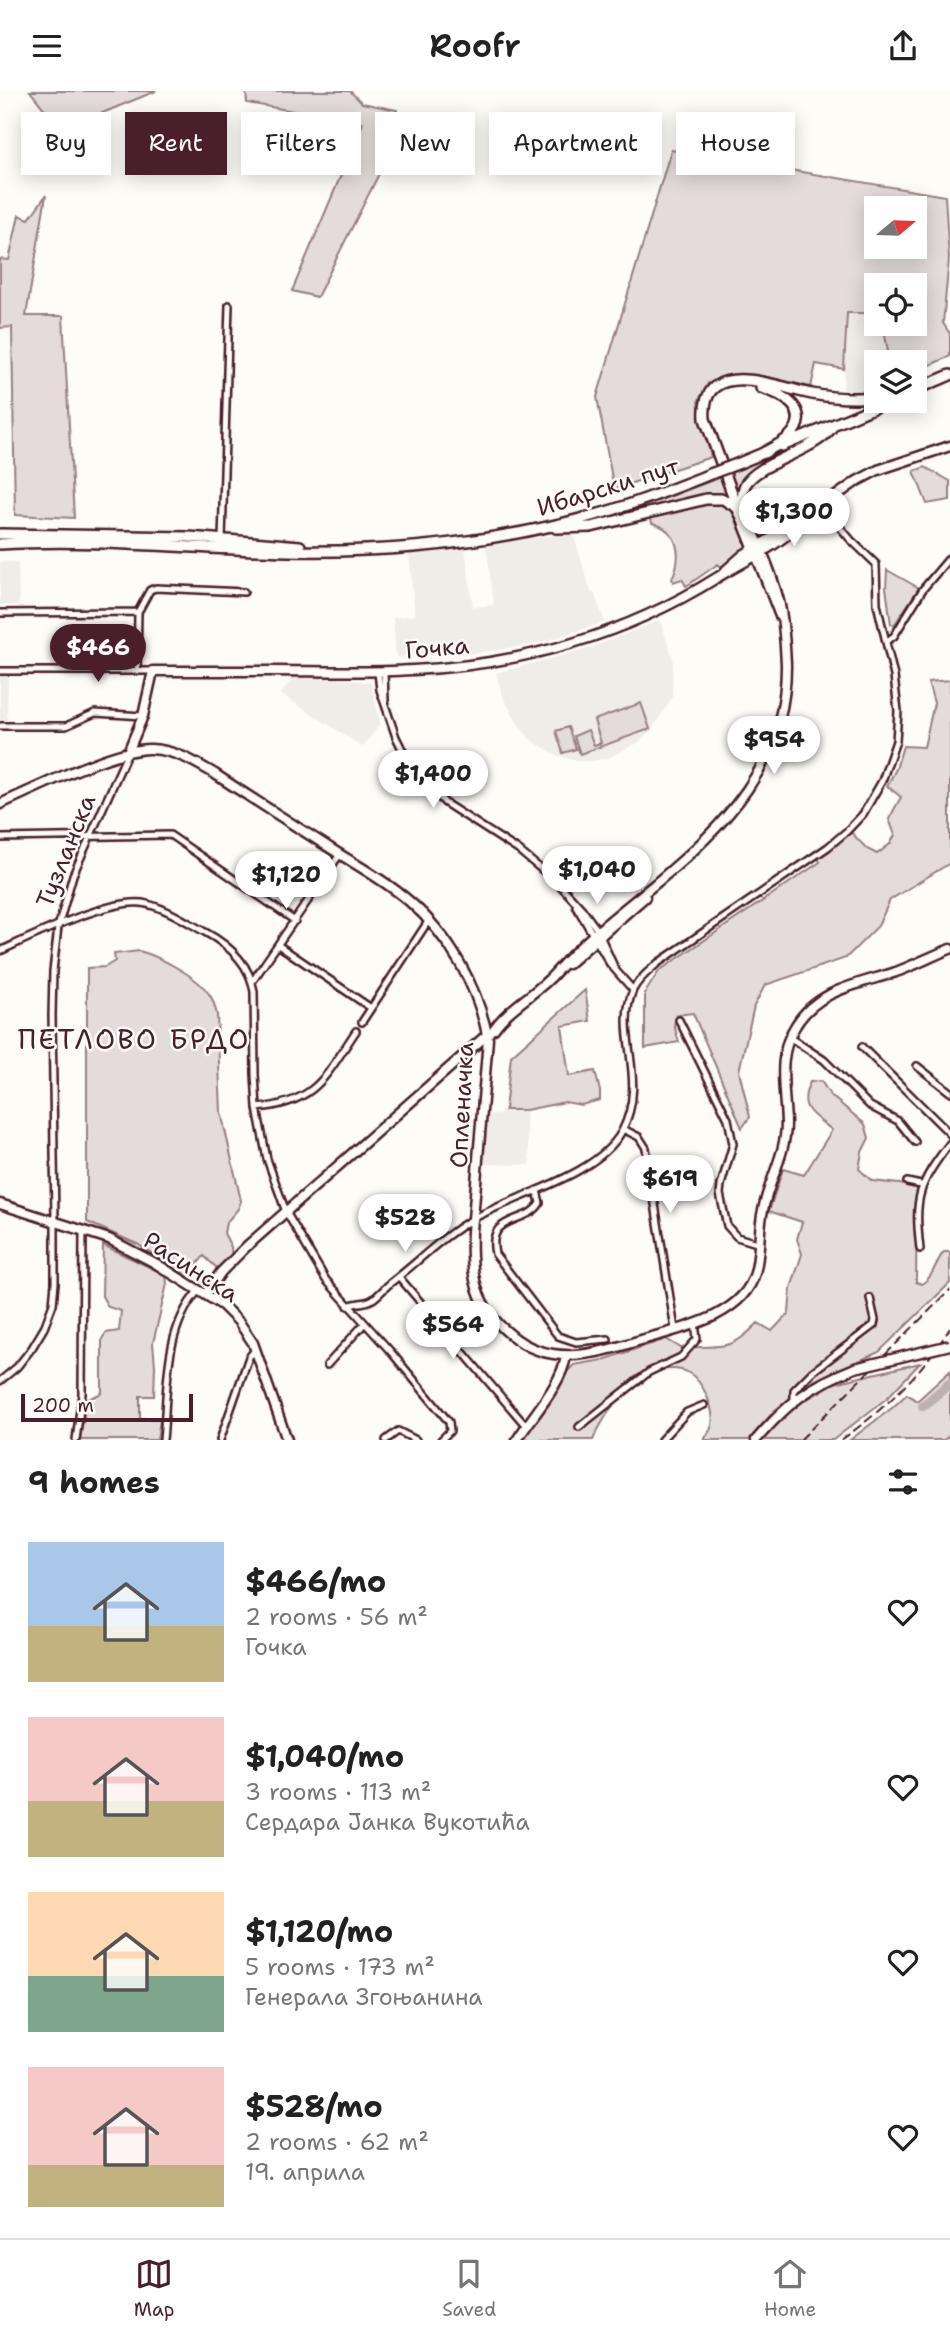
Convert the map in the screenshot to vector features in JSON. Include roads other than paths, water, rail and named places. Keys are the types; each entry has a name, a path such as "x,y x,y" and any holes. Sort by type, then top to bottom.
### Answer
{"main road":[{"path":"927,385 950,375"},
{"path":"741,509 705,419 705,404 717,385 728,380 746,379 814,394 864,398"},
{"path":"741,509 710,424 710,403 721,389 739,384 765,389 783,396 795,407 798,418 794,431 787,440 761,454"},
{"name":"Ибарски пут","path":"0,534 118,534 290,551 424,545 544,528 618,508 737,464 864,412"},
{"path":"741,509 743,491 749,481 821,440 834,425"},
{"path":"544,528 591,527 711,499 728,501 741,509"},
{"name":"Ибарски пут","path":"0,544 221,544"}],"street":[{"path":"221,544 229,305"},
{"name":"Гочка","path":"0,671 381,672 485,663 567,646 657,613 722,575 736,560 757,551 870,474 950,446"},
{"path":"348,1306 370,1300 474,1218 594,1161 610,1147 623,1129 632,1104 634,1089 628,1022 633,990 658,963 828,847 863,814 883,781 895,741 897,700 877,604 876,564 821,505"},
{"path":"491,1032 510,1019 556,972 641,901 656,883 731,812 764,764 776,734 783,701 786,671 782,619 779,602 741,509"},
{"path":"886,642 894,636 936,571 950,557"},
{"path":"137,671 138,612 148,592 153,588 244,592"},
{"path":"0,613 138,612"},
{"name":"Тузланска","path":"0,1381 26,1357 40,1335 49,1317 55,1283 52,1007 58,927 69,885 143,716 153,671"},
{"path":"381,672 393,730 403,753 427,786 463,816 543,869 574,902 597,936 610,964 633,990"},
{"path":"0,726 66,726 95,713 143,716"},
{"name":"Опленачка","path":"128,752 155,749 190,759 401,894 429,920 458,961 491,1032 471,1268 478,1293 497,1322 518,1341 547,1354 566,1356"},
{"path":"0,804 128,752"},
{"path":"0,838 170,835 295,921"},
{"path":"252,982 340,854"},
{"path":"0,951 118,904 140,903 167,911 226,945 239,958 252,982 255,999 254,1068 257,1108 267,1159 286,1212 320,1271 405,1369 450,1427 450,1431 441,1440"},
{"path":"362,1022 429,920"},
{"path":"278,945 371,1008"},
{"path":"517,1440 561,1373 566,1356 595,1354 695,1323 722,1312 743,1296 753,1277 763,1210 785,1140 782,1069 789,1037 806,1012 825,996 899,971 950,949"},
{"path":"163,1440 168,1374 183,1314 232,1261 535,992"},
{"path":"480,1011 493,1020 507,1015"},
{"path":"679,1020 728,1119 733,1144 732,1154 721,1185 727,1226 737,1237 760,1244"},
{"path":"257,1108 294,1101 315,1089 356,1031"},
{"path":"789,1037 824,1060 870,1106 898,1121 915,1142"},
{"path":"862,1047 950,1134"},
{"path":"469,1051 480,1052 487,1066"},
{"path":"917,1066 950,1092"},
{"path":"623,1129 639,1137 646,1148 675,1329"},
{"path":"920,1249 917,1226 921,1185 950,1143"},
{"path":"907,1182 921,1185"},
{"path":"537,1190 540,1203 537,1208 500,1228 494,1241 496,1257 558,1336 576,1342 608,1339"},
{"name":"Расинска","path":"0,1204 83,1229 118,1243 202,1292 237,1319 256,1349 288,1440"},
{"path":"76,1440 82,1394 83,1229"},
{"path":"399,1277 526,1426"},
{"path":"794,1400 794,1390 807,1375 874,1325 870,1299"},
{"path":"579,1427 649,1372 681,1357 697,1339 695,1323"},
{"path":"327,1365 364,1324"},
{"path":"756,1440 794,1400 822,1382 855,1368 950,1345"},
{"path":"220,1440 248,1357 256,1349"},
{"path":"661,1440 687,1412 704,1405"},
{"path":"386,1440 398,1431 416,1440"}],"waterway":[{"path":"923,1406 950,1383"}],"railway":[{"path":"800,1440 950,1290"},
{"path":"841,1440 901,1390 927,1361 950,1328"}],"district":[{"name":"ПЕТЛОВО БРДО","path":"134,1039"}]}
